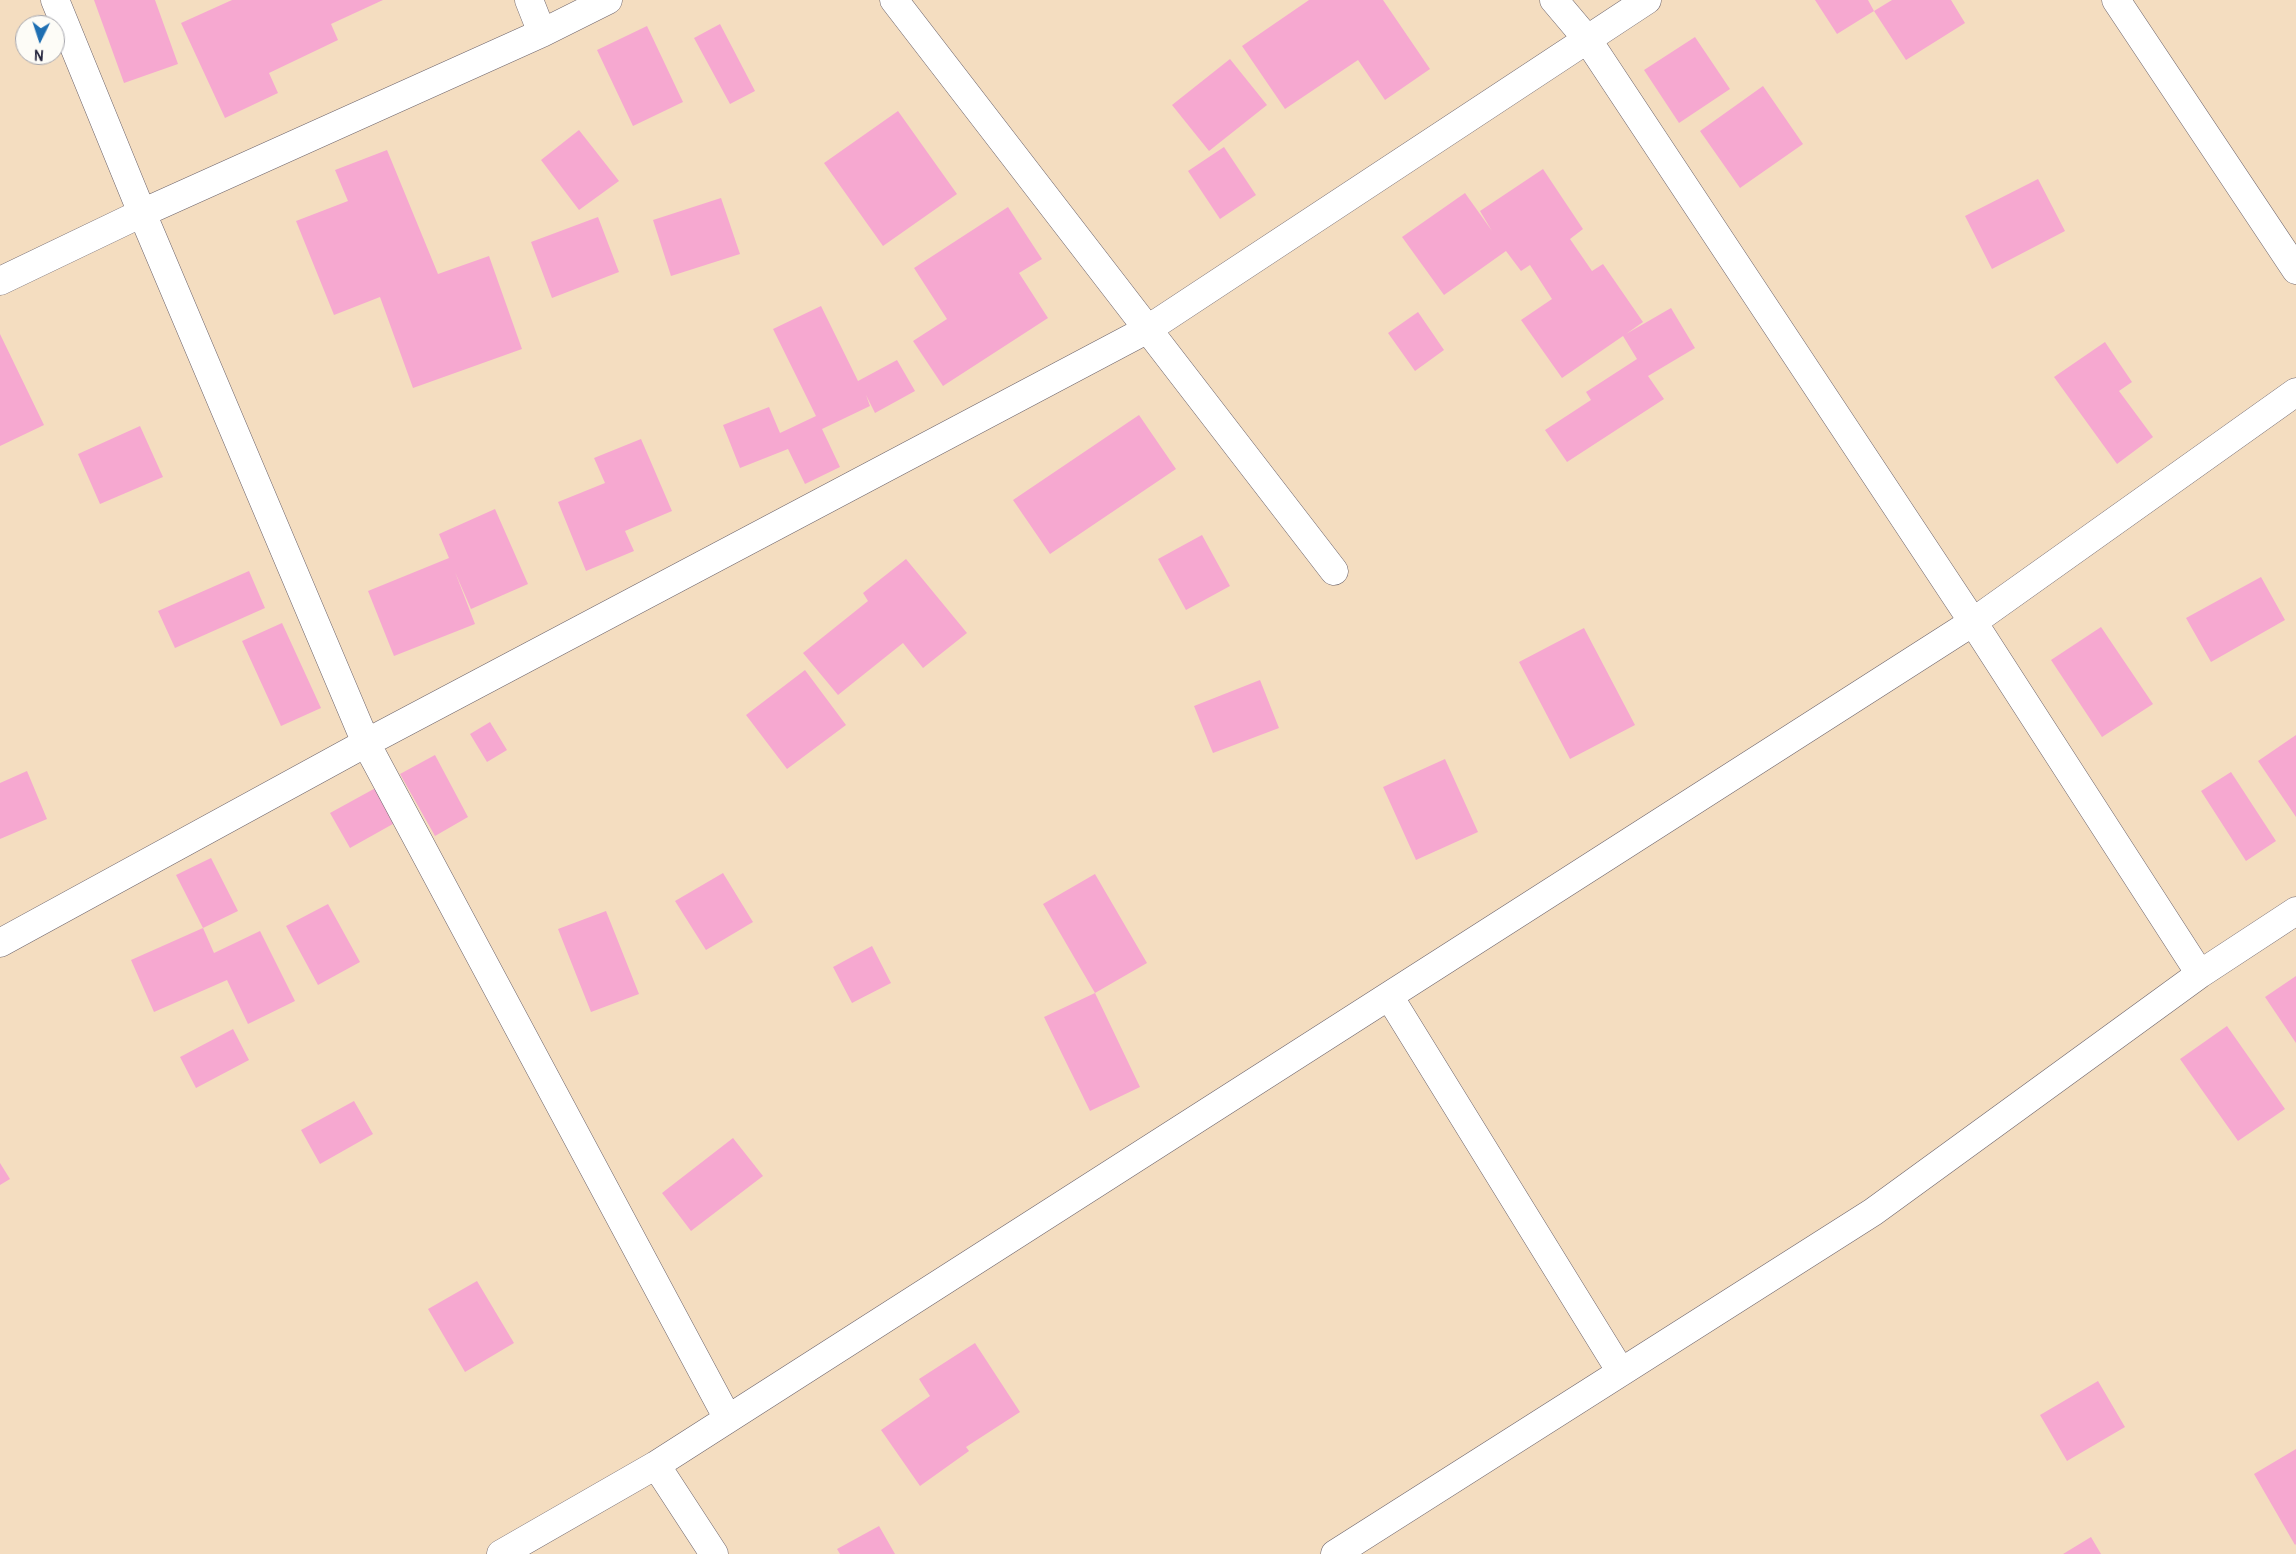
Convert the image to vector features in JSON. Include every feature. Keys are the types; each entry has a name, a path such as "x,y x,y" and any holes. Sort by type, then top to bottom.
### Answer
{"street":[{"path":"56,0 142,213 366,743 728,1419"},
{"path":"529,0 542,33"},
{"path":"0,281 142,213 542,33 608,0"},
{"path":"894,0 1334,571"},
{"path":"1554,0 1587,39 1973,622 2200,974"},
{"path":"0,943 366,743 1148,329 1647,0"},
{"path":"2116,0 2296,270"},
{"path":"501,1554 656,1465 1973,622 2296,392"},
{"path":"1335,1554 1873,1212 2200,974 2296,911"},
{"path":"1390,996 1621,1372"},
{"path":"656,1465 714,1554"}],"building":[{"path":"94,0 155,0 178,64 124,83"},
{"path":"232,0 383,0 331,24 338,40 269,73 278,93 225,118 181,23"},
{"path":"1309,0 1383,0 1430,69 1385,100 1358,60 1285,109 1242,46"},
{"path":"1815,0 1868,0 1874,11 1837,34"},
{"path":"1892,0 1951,0 1965,23 1906,60 1874,11"},
{"path":"720,24 755,91 730,104 694,38"},
{"path":"647,26 683,102 633,126 597,50"},
{"path":"1695,37 1730,89 1679,123 1644,70"},
{"path":"1230,59 1267,105 1209,151 1172,105"},
{"path":"1763,86 1803,144 1740,188 1700,131"},
{"path":"898,111 957,194 883,246 824,163"},
{"path":"579,130 619,181 579,210 541,160"},
{"path":"1224,147 1256,195 1220,219 1188,171"},
{"path":"387,150 438,274 489,256 522,349 413,388 380,297 334,315 296,221 348,201 335,170"},
{"path":"1543,169 1583,229 1570,239 1592,271 1603,264 1643,322 1626,334 1671,308 1695,348 1648,376 1664,399 1567,462 1545,430 1591,400 1586,392 1637,359 1623,336 1562,378 1521,320 1552,299 1530,265 1521,271 1506,251 1444,295 1402,237 1465,193 1492,231 1480,211"},
{"path":"2038,179 2065,231 1992,269 1965,216"},
{"path":"721,198 740,254 671,276 653,220"},
{"path":"1008,207 1042,259 1019,273 1048,318 943,386 913,341 947,319 914,268"},
{"path":"598,217 619,272 552,298 531,242"},
{"path":"821,306 858,381 897,360 915,391 875,413 866,395 870,406 822,429 840,467 805,484 788,449 740,468 723,425 769,407 780,433 816,416 773,329"},
{"path":"1418,312 1444,350 1415,371 1388,333"},
{"path":"0,334 44,425 0,446"},
{"path":"2105,342 2132,382 2119,391 2153,437 2117,464 2054,377"},
{"path":"1139,415 1176,469 1050,554 1013,500"},
{"path":"140,426 163,477 100,504 78,454"},
{"path":"641,439 672,511 625,531 634,551 586,571 558,502 605,483 594,458"},
{"path":"495,509 528,584 471,609 455,572 475,624 394,656 368,591 449,558 439,534"},
{"path":"1202,535 1230,586 1186,610 1158,559"},
{"path":"906,559 967,633 923,668 903,643 838,695 803,653 868,601 863,593"},
{"path":"249,571 265,608 175,648 158,611"},
{"path":"2261,577 2285,620 2211,662 2186,618"},
{"path":"282,623 321,708 281,726 242,641"},
{"path":"2101,627 2153,704 2102,737 2051,660"},
{"path":"1584,628 1635,725 1570,759 1519,662"},
{"path":"805,670 846,725 787,769 746,715"},
{"path":"1260,680 1279,728 1213,753 1194,706"},
{"path":"490,722 507,750 487,762 470,734"},
{"path":"2296,735 2296,817 2258,761"},
{"path":"435,755 468,817 435,836 400,774"},
{"path":"1445,759 1478,832 1416,860 1383,787"},
{"path":"27,771 47,819 0,839 0,783"},
{"path":"2231,772 2276,841 2246,861 2201,791"},
{"path":"381,785 400,820 350,848 330,813"},
{"path":"211,858 238,911 203,928 176,875"},
{"path":"723,873 753,922 706,950 675,901"},
{"path":"1095,874 1147,963 1095,993 1043,904"},
{"path":"328,904 360,962 318,985 286,926"},
{"path":"606,911 639,994 591,1012 558,929"},
{"path":"203,928 214,953 260,931 295,1001 248,1024 227,980 154,1012 131,960"},
{"path":"872,946 891,983 852,1003 833,967"},
{"path":"2296,976 2296,1043 2265,997"},
{"path":"1095,993 1140,1087 1090,1111 1044,1017"},
{"path":"2227,1026 2285,1109 2238,1141 2180,1059"},
{"path":"233,1029 249,1060 196,1088 180,1057"},
{"path":"354,1101 373,1134 320,1164 301,1130"},
{"path":"733,1138 763,1176 691,1231 662,1193"},
{"path":"0,1163 10,1179 0,1185"},
{"path":"477,1281 514,1343 465,1372 428,1309"},
{"path":"975,1343 1020,1412 966,1447 969,1451 920,1486 881,1430 930,1396 919,1379"},
{"path":"2098,1381 2125,1427 2067,1461 2040,1415"},
{"path":"2296,1449 2296,1544 2295,1545 2254,1474"},
{"path":"879,1526 895,1554 840,1554 837,1549"},
{"path":"2091,1537 2101,1554 2063,1554"}]}
